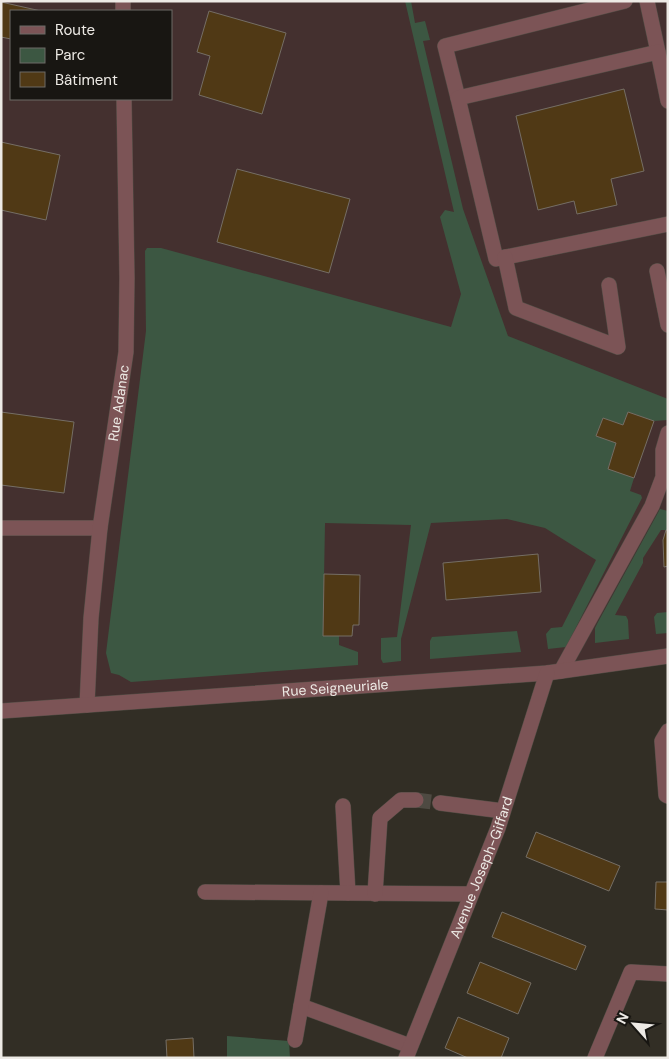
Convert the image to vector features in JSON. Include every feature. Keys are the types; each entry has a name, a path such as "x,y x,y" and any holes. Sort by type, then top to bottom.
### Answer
{"street":[{"path":"625,1 445,46 496,259 668,224"},
{"path":"647,1 666,79 668,101"},
{"path":"458,98 658,52"},
{"name":"Rue Adanac","path":"86,705 91,618 100,528 126,352 127,278 124,100"},
{"path":"505,258 516,308 618,347 609,285"},
{"path":"657,271 668,325"},
{"name":"Avenue Joseph-Giffard","path":"408,1052 504,811 554,672 652,506 665,478 664,450 668,433"},
{"path":"1,528 100,528"},
{"name":"Rue Seigneuriale","path":"1,711 554,672 668,656"},
{"path":"668,731 662,741 666,795 668,796"},
{"path":"376,894 380,818 401,800 416,800"},
{"path":"440,803 504,811"},
{"path":"343,806 348,893"},
{"path":"205,892 471,894"},
{"path":"295,1040 321,893"},
{"path":"595,1058 630,972 668,974"},
{"path":"301,1006 408,1052"}],"shaded area":[{"path":"1,1 668,1 668,656 1,711"}],"green space":[{"path":"405,1 411,1 415,23 425,21 430,40 423,41 463,209 508,336 668,399 668,420 654,421 628,412 623,425 603,418 596,436 616,443 608,468 634,478 630,491 641,495 642,498 566,647 548,649 546,634 551,628 562,627 596,560 545,528 507,519 431,523 401,639 401,661 383,663 381,659 381,638 397,637 411,525 325,523 323,635 339,636 339,645 358,652 358,665 131,682 111,673 106,653 146,331 145,251 147,248 161,248 451,327 461,294 440,217 445,210 454,212"},
{"path":"660,509 668,511 668,530 661,530 643,558 643,563 615,615 626,616 629,639 595,643 595,628"},
{"path":"668,612 668,633 656,634 654,617 657,613"},
{"path":"517,631 521,652 430,659 430,641 432,637"},
{"path":"227,1036 289,1041 290,1058 227,1058"}],"building":[{"path":"1,2 37,10 10,10 10,39 1,37"},
{"path":"209,11 286,33 262,114 199,95 210,56 197,52"},
{"path":"624,89 644,171 611,179 617,205 577,214 574,201 538,210 516,116"},
{"path":"1,142 60,155 46,220 1,210"},
{"path":"237,169 350,199 329,273 217,242"},
{"path":"1,412 74,422 64,493 1,485"},
{"path":"628,412 654,421 634,478 608,469 616,443 596,436 603,418 623,425"},
{"path":"666,530 668,530 668,566 664,567 663,540"},
{"path":"538,554 541,592 446,600 443,563"},
{"path":"324,574 360,575 359,625 353,625 352,636 323,636"},
{"path":"536,832 620,866 609,891 526,857"},
{"path":"656,882 668,882 668,910 655,909"},
{"path":"502,912 586,946 576,970 492,937"},
{"path":"480,962 531,983 518,1014 467,993"},
{"path":"458,1017 509,1038 501,1058 468,1058 445,1048"},
{"path":"193,1038 194,1058 167,1058 166,1040"}],"tunnel":[{"path":"416,800 440,803"}]}
